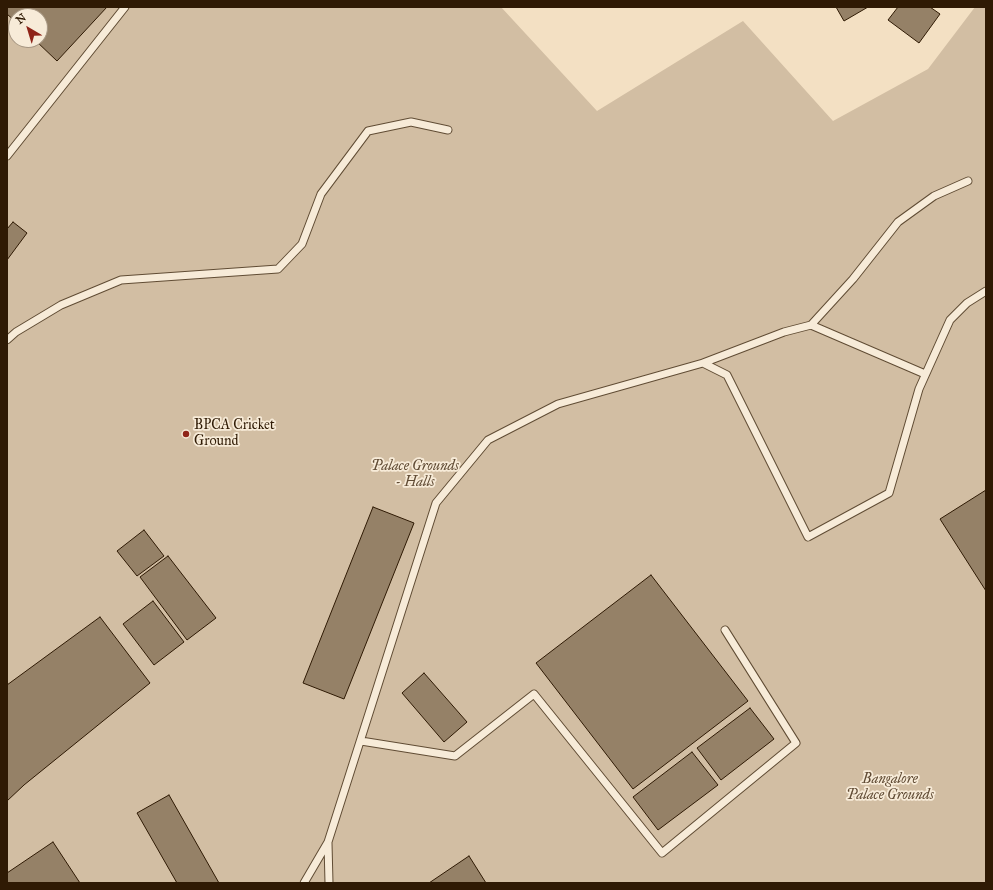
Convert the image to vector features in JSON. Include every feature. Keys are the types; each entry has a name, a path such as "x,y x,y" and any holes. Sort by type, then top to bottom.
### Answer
{"lane":[{"path":"7,156 125,7"},
{"path":"7,340 16,332 61,305 120,280 278,269 302,244 321,194 368,131 411,122 448,130"},
{"path":"304,883 328,842 436,503 488,440 558,404 703,363 784,332 811,325 853,279 898,222 934,196 968,181"},
{"path":"703,363 727,375 808,537 889,493 919,388 950,320 967,303 986,291"},
{"path":"811,325 926,374"},
{"path":"361,740 455,756 534,694 662,853 796,743 725,630"},
{"path":"328,842 329,883"}],"green space":[{"name":"Palace Grounds - Halls","path":"7,7 501,7 597,111 743,21 833,121 928,69 975,7 986,7 986,883 7,883"}],"building":[{"path":"7,7 107,7 57,61 43,48 48,48 48,8 8,8 8,15"},
{"path":"836,7 868,7 844,21"},
{"path":"898,7 930,7 940,14 919,43 888,20"},
{"path":"13,222 27,233 7,260 7,229"},
{"path":"986,490 986,591 940,519"},
{"path":"373,507 414,523 344,699 303,683"},
{"path":"144,530 164,556 137,576 117,551"},
{"path":"168,556 216,618 187,640 140,577"},
{"path":"651,575 748,701 633,789 536,663"},
{"path":"153,601 184,642 154,665 123,624"},
{"path":"100,617 150,683 24,785 7,801 7,685"},
{"path":"424,673 467,722 444,742 402,693"},
{"path":"750,708 774,739 721,780 697,748"},
{"path":"692,752 718,785 658,830 633,797"},
{"path":"169,795 219,883 177,883 137,813"},
{"path":"53,842 80,883 7,883 7,873"},
{"path":"469,856 486,883 429,883"}],"place":[{"name":"BPCA Cricket Ground","path":"186,434"}],"park label":[{"name":"Bangalore Palace Grounds","path":"890,788"}]}
